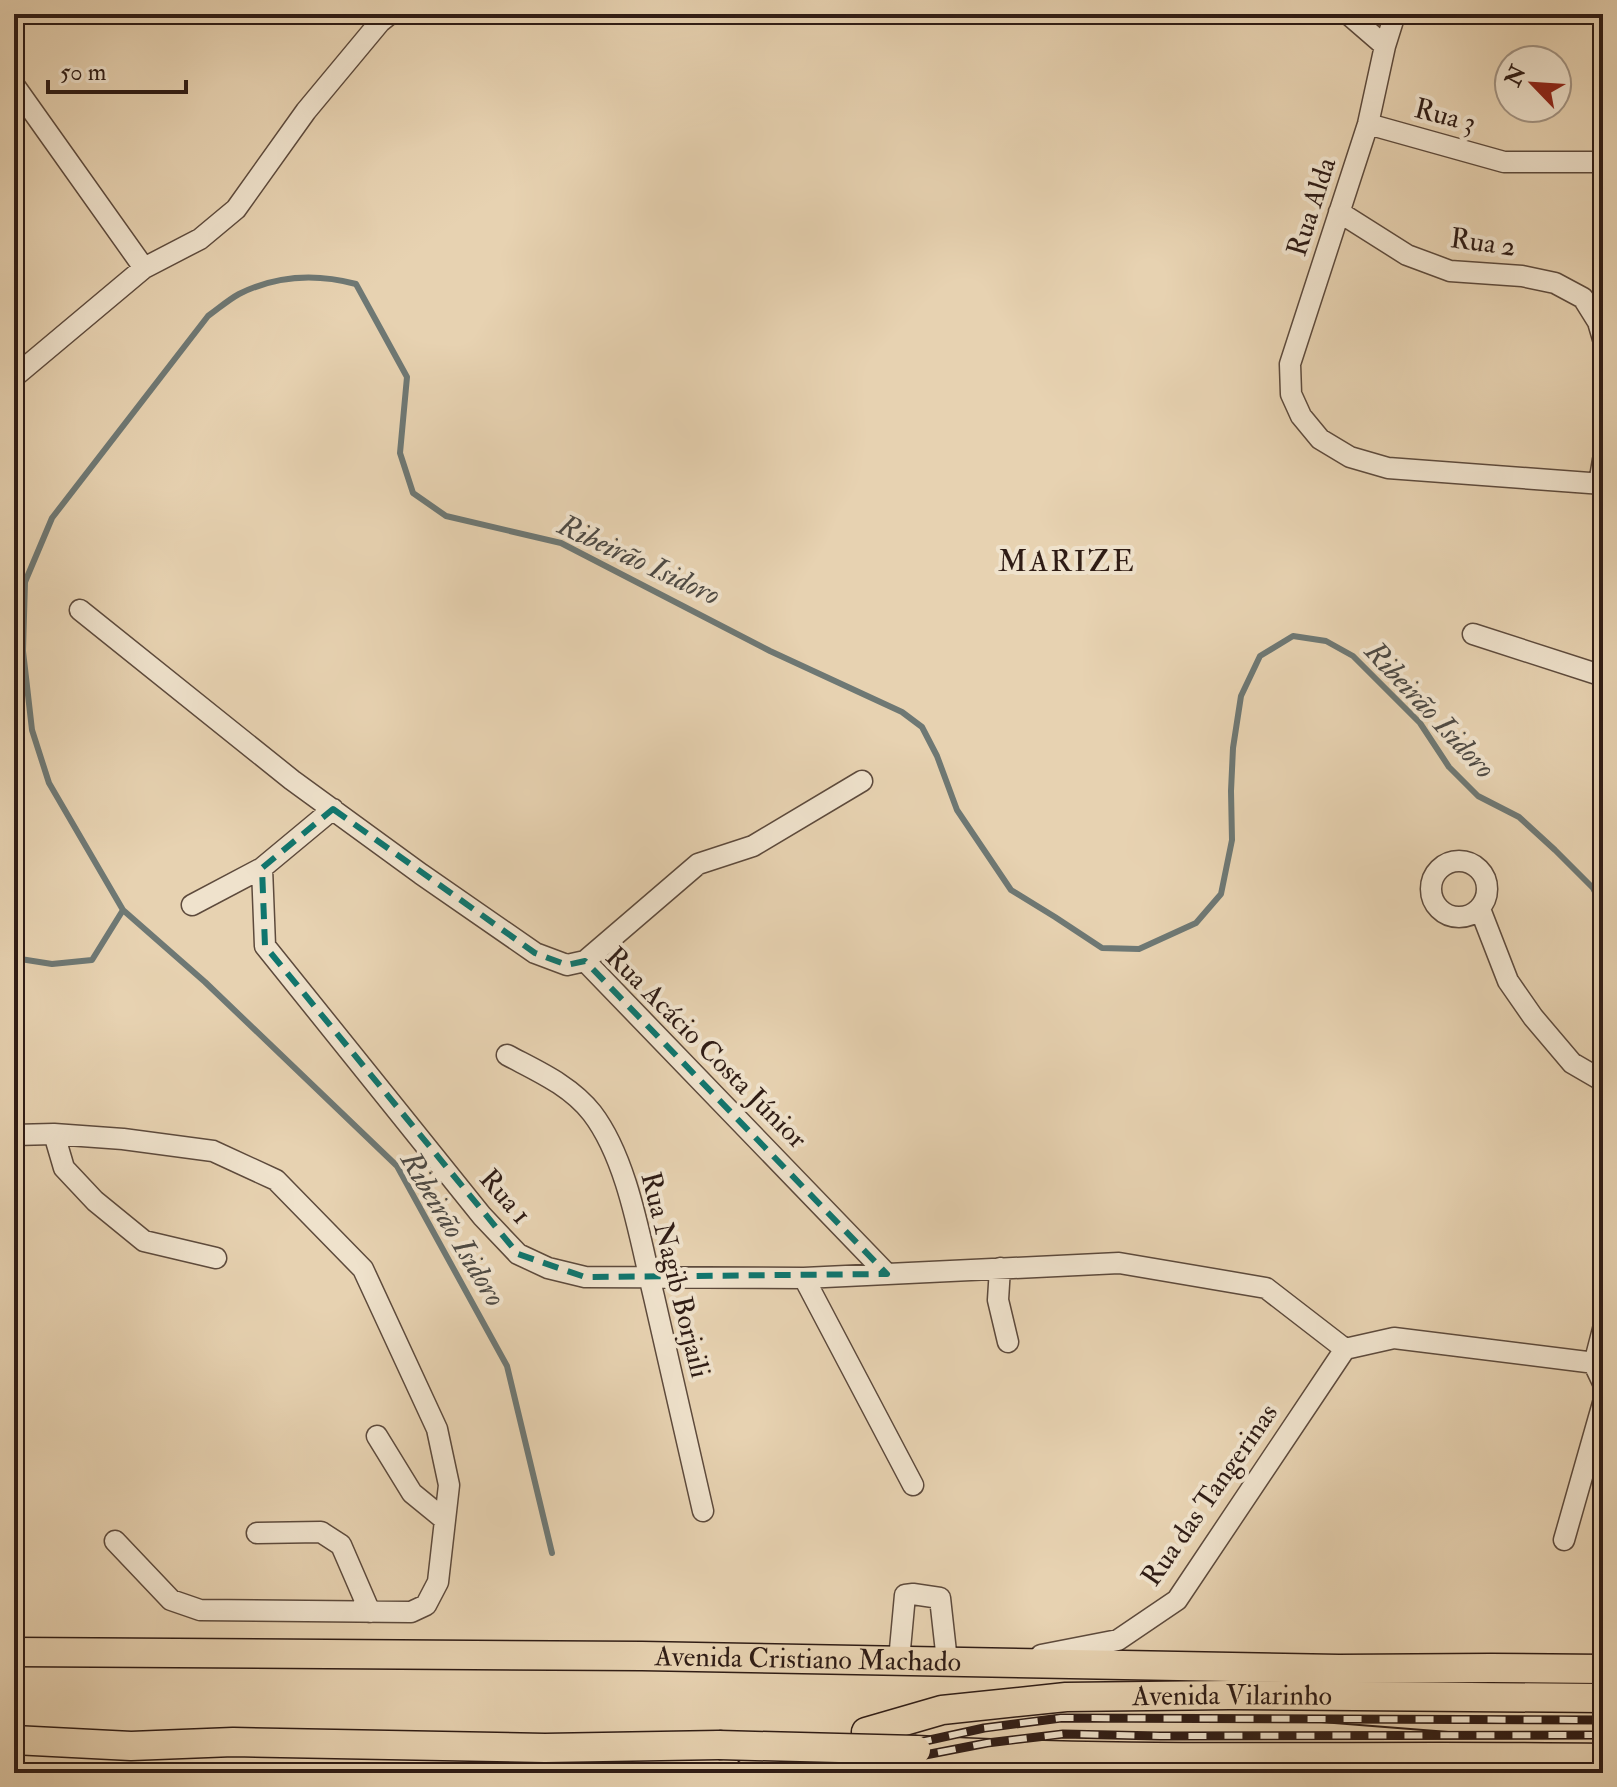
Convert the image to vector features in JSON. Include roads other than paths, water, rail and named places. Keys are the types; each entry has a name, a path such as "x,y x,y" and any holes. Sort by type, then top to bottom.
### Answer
{"highway":[{"name":"Avenida Cristiano Machado","path":"14,1652 626,1656 1339,1669 1603,1669"},
{"name":"Avenida Vilarinho","path":"866,1732 942,1710 1066,1697 1603,1698"},
{"path":"14,1740 131,1746 233,1742 545,1748 719,1745 1035,1756 1603,1758"},
{"path":"955,1773 999,1754"}],"street":[{"path":"14,377 144,268 200,239 236,209 306,111 390,14"},
{"path":"1348,14 1385,46"},
{"name":"Rua Alda","path":"1395,14 1368,124 1290,364 1291,394 1301,416 1320,439 1350,457 1388,468 1601,484"},
{"path":"17,97 144,268"},
{"name":"Rua 3","path":"1368,124 1504,162 1603,162"},
{"name":"Rua 2","path":"1339,212 1407,255 1450,271 1522,276 1555,283 1583,298 1598,322 1603,339"},
{"path":"1601,484 1603,460"},
{"name":"Rua Acácio Costa Júnior","path":"80,610 292,780 535,953 567,965 585,961 887,1274"},
{"path":"1473,634 1603,676"},
{"path":"585,961 698,864 753,846 862,781"},
{"path":"192,905 262,868 333,809"},
{"name":"Rua 1","path":"262,868 265,946 482,1216 518,1254 548,1268 585,1277 804,1278 887,1274"},
{"path":"1480,909 1508,981 1533,1017 1572,1063 1603,1081"},
{"name":"Rua Nagib Borjaili","path":"507,1055 573,1092 593,1114 610,1146 631,1198 703,1511"},
{"path":"54,1134 64,1168 95,1201 144,1241 216,1258"},
{"path":"14,1135 54,1134 123,1139 213,1151 276,1180 363,1269 437,1429 449,1485 438,1582 426,1605 411,1612 200,1610 171,1600 115,1541"},
{"path":"887,1274 1119,1263 1266,1288 1345,1349 1394,1338 1598,1364"},
{"path":"1000,1268 998,1300 1008,1342"},
{"path":"804,1278 913,1485"},
{"path":"1603,1329 1598,1364 1603,1383"},
{"name":"Rua das Tangerinas","path":"1002,1663 1118,1640 1177,1600 1345,1349"},
{"path":"1564,1540 1603,1403"},
{"path":"377,1436 412,1493 445,1520"},
{"path":"257,1533 321,1532 341,1545 370,1612"},
{"path":"899,1660 905,1595 913,1594 940,1598 947,1661"},
{"path":"1035,1756 1076,1773"}],"waterway":[{"name":"Ribeirão Isidoro","path":"552,1553 507,1366 397,1166 205,982 123,910 49,783 32,730 23,651 25,582 52,518 208,316 235,296 268,283 296,278 326,278 356,284 407,377 400,453 413,493 446,516 561,543 770,651 902,712 922,727 937,756 957,810 1011,890 1102,948 1139,949 1196,923 1221,894 1232,840 1233,748 1241,696 1260,656 1293,636 1326,641 1353,656 1420,723 1449,767 1478,796 1519,817 1593,888 1603,908"},
{"path":"14,958 52,964 92,960 123,910"}],"tram line":[{"path":"1296,1720 1474,1734"}],"railway":[{"path":"810,1773 916,1743 984,1728 1061,1718 1603,1720"},
{"path":"869,1773 920,1756 987,1743 1063,1734 1603,1735"}],"district":[{"name":"MARIZE","path":"1067,561"}]}
